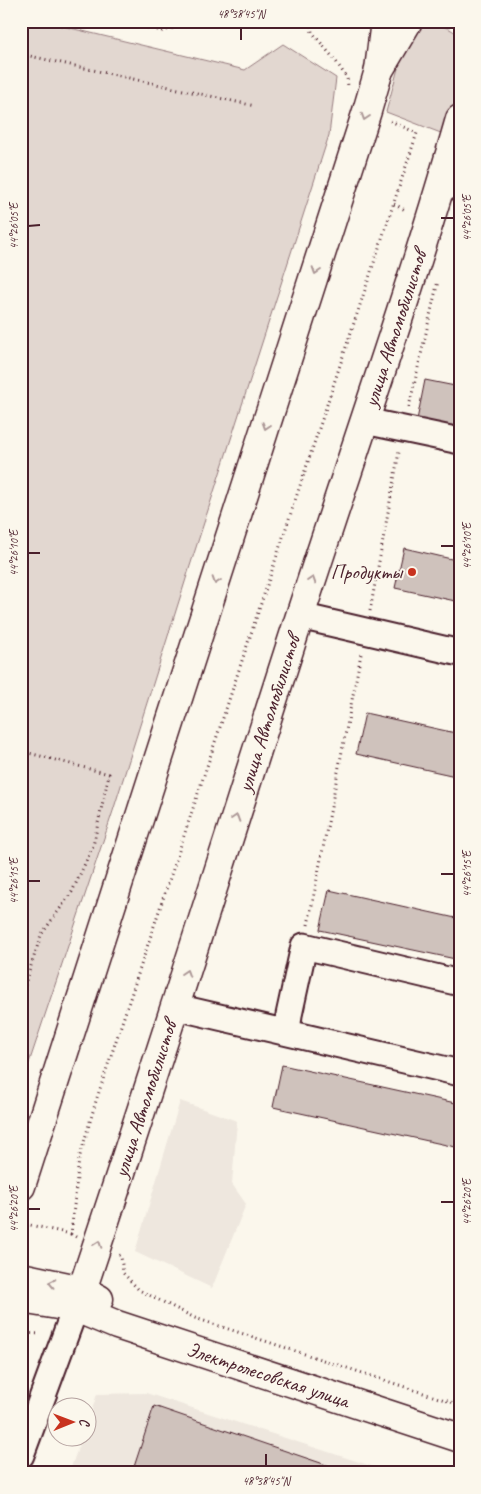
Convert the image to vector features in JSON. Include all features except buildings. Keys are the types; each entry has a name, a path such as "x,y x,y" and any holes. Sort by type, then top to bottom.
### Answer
{"main road":[{"path":"21,1186 367,111 379,70 384,30 382,21"},
{"path":"379,70 408,21"},
{"name":"улица Автомобилистов","path":"79,1299 121,1177 300,616 365,420 450,185 460,119"},
{"path":"21,1277 79,1299"},
{"path":"21,1300 79,1299"},
{"name":"Электролесовская улица","path":"79,1299 123,1311 161,1339 460,1438"}],"street":[{"path":"365,420 460,442"},
{"path":"300,616 460,653"},
{"path":"287,1032 304,946 460,983"},
{"path":"176,1007 460,1072"},
{"name":"улица Автомобилистов","path":"21,1455 79,1299"}],"path":[{"path":"118,21 162,30 202,21"},
{"path":"310,21 312,32 347,78 348,87"},
{"path":"21,54 255,106"},
{"path":"71,1234 79,1160 96,1101 417,133 367,111"},
{"path":"304,946 404,429 439,279"},
{"path":"21,751 109,774 93,846 72,892 41,935 21,997"},
{"path":"21,1222 71,1234 121,1256 123,1273 138,1290 195,1318 460,1405"}],"shaded area":[{"path":"21,21 41,21 245,70 283,44 336,78 329,135 113,811 21,1087"},
{"path":"425,25 444,27 460,37 460,90 446,135 386,112 405,43 414,29"},
{"path":"180,1101 237,1121 232,1184 246,1204 212,1288 135,1252"},
{"path":"146,1393 393,1473 69,1473 79,1446 98,1446 97,1394"}],"place":[{"name":"Продукты","path":"412,572"}]}
